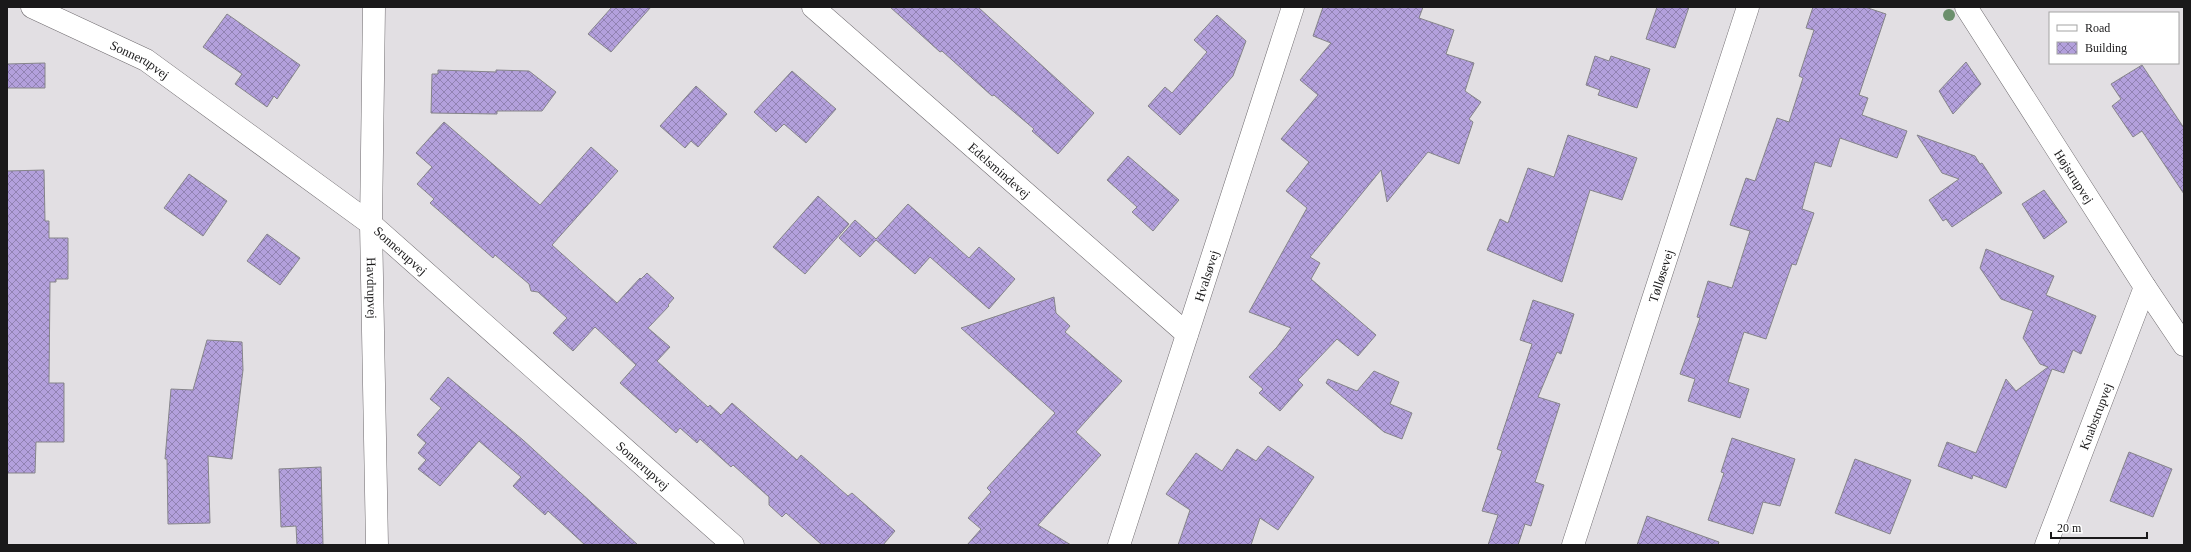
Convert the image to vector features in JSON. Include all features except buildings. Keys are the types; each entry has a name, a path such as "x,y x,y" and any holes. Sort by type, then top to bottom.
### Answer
{"street":[{"name":"Sonnerupvej","path":"32,7 146,60 371,224 733,545"},
{"name":"Havdrupvej","path":"374,7 371,224 378,545"},
{"name":"Edelsmindevej","path":"813,7 1187,334"},
{"name":"Hvalsøvej","path":"1119,545 1293,7"},
{"name":"Tølløsevej","path":"1573,545 1748,7"},
{"name":"Højstrupvej","path":"1966,7 2145,287 2184,345"},
{"name":"Knabstrupvej","path":"2046,545 2145,287"}]}
